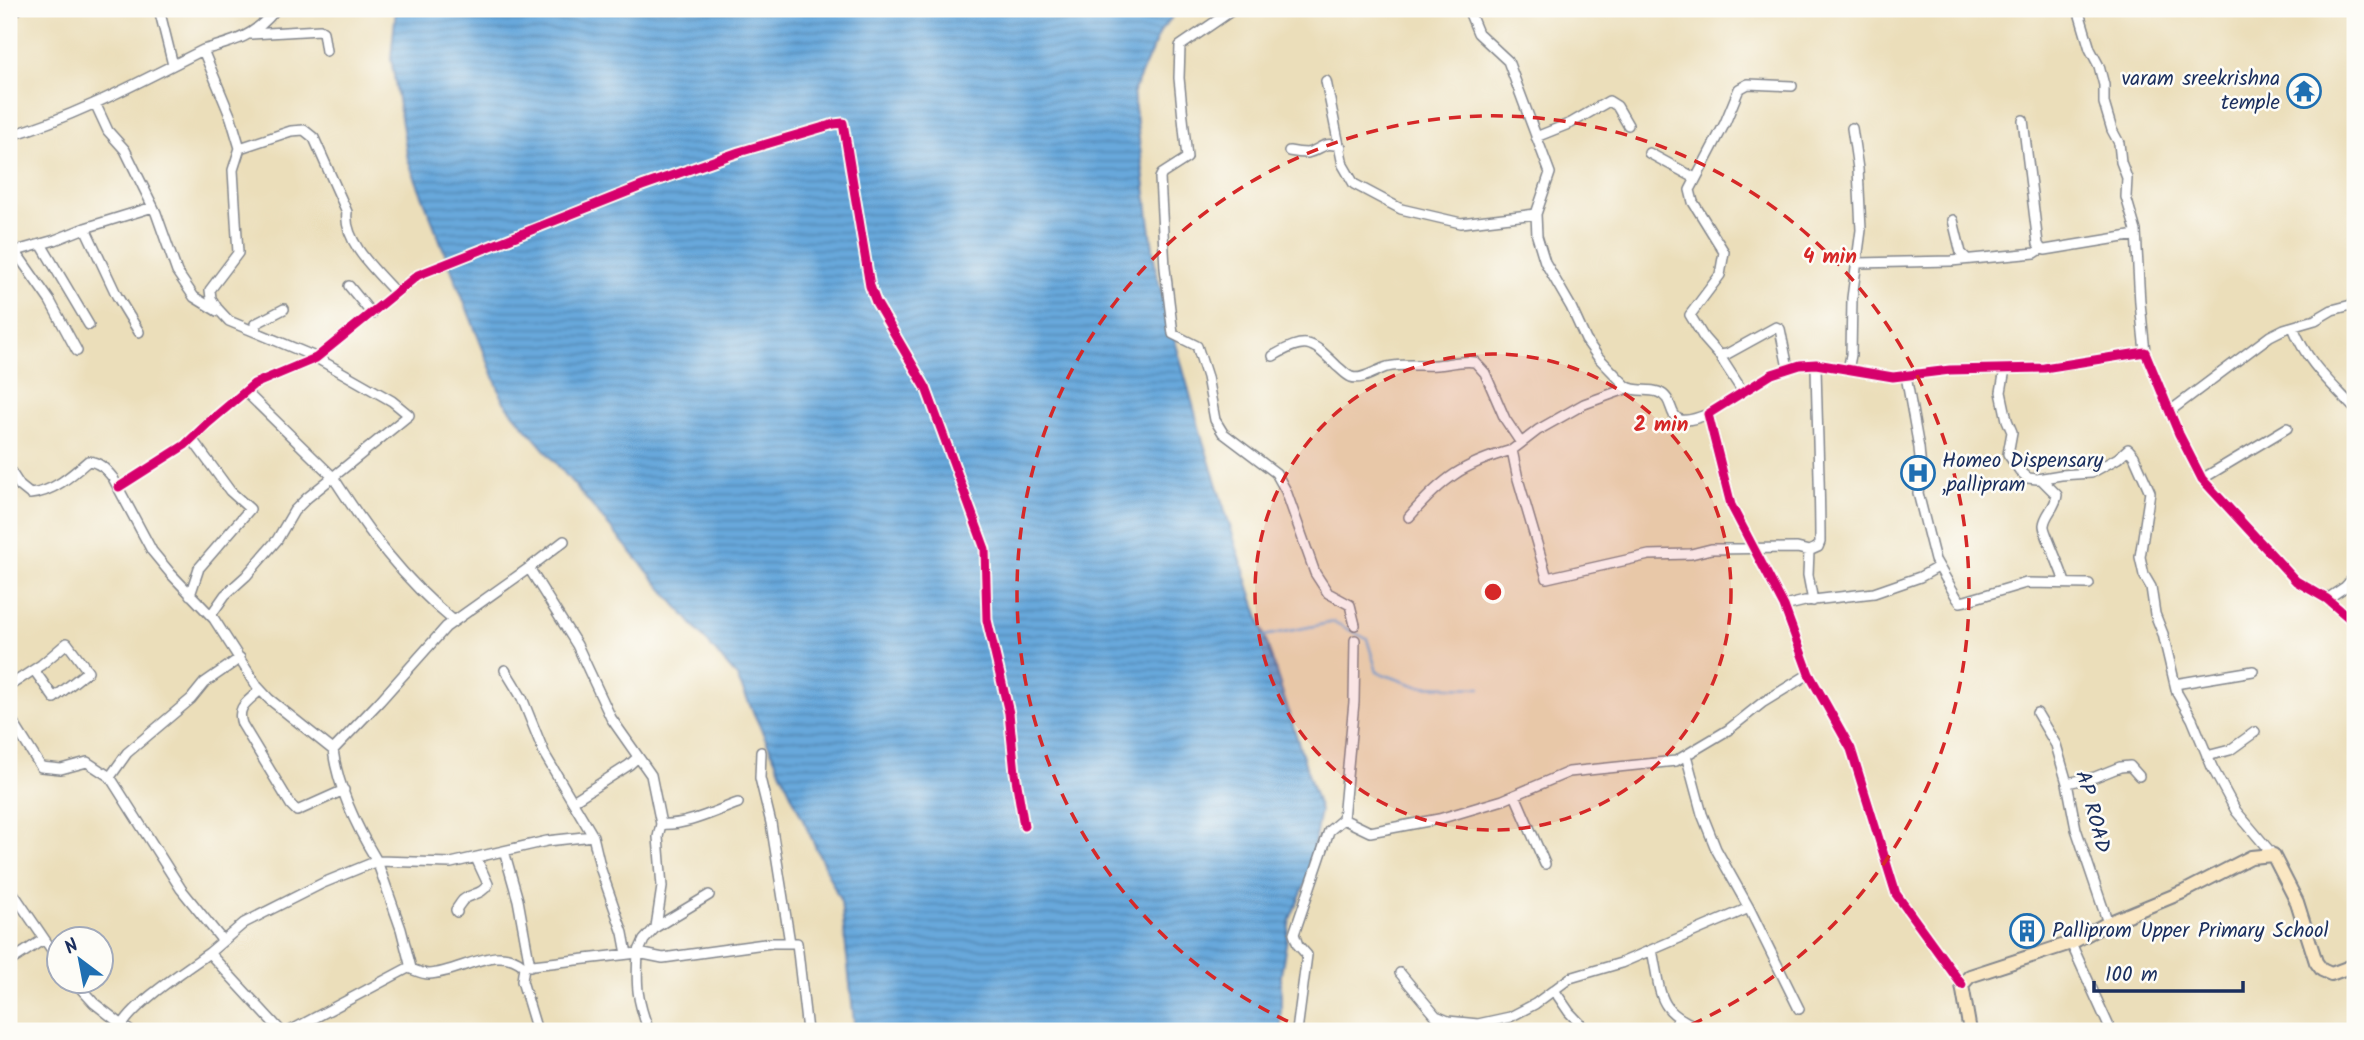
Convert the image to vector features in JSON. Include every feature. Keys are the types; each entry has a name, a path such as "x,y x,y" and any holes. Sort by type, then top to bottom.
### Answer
{"main road":[{"path":"1970,1031 1962,985 1970,976 2071,943 2108,923 2183,892 2251,858 2273,855 2297,902 2316,962 2322,970 2331,974 2355,965"}],"street":[{"path":"9,13 18,9"},
{"path":"159,9 173,65"},
{"path":"9,136 50,124 203,50 239,40 251,34 276,9"},
{"path":"1234,9 1180,46 1179,78 1187,158 1160,178 1165,268 1173,334 1197,346 1207,377 1215,420 1223,433 1276,473 1286,491 1315,573 1328,593 1350,605 1355,625"},
{"path":"1468,9 1478,33 1508,61 1550,173 1536,214 1536,236 1545,262 1586,340 1612,373 1628,388"},
{"path":"2078,9 2090,49 2099,66 2107,114 2119,143 2121,162 2127,178 2126,197 2136,234 2146,352 2170,411 2202,479 2296,581 2327,599 2355,623"},
{"path":"251,34 320,30 323,32 326,51"},
{"path":"203,50 231,118 240,148 233,170 238,253 210,290 211,298 229,321 316,358 392,401 409,415 307,498 295,511 277,540 246,576 225,595 211,615"},
{"path":"1326,81 1343,165 1354,184 1401,209 1461,223 1536,214"},
{"path":"1743,391 1690,315 1720,275 1724,252 1693,202 1690,190 1725,123 1739,89 1748,84 1792,86"},
{"path":"1536,137 1571,123 1609,101 1617,106 1628,125"},
{"path":"95,103 108,131 125,150 153,207 170,256 188,290 194,297 221,313"},
{"path":"2023,120 2030,195 2041,249"},
{"path":"119,488 192,439 254,384 316,358 418,275 642,186 739,152 834,124 843,124 870,286 876,302 926,388 985,549 987,620 1009,713 1024,826"},
{"path":"1848,370 1851,355 1852,298 1861,230 1852,128"},
{"path":"240,148 291,131 304,131 314,138 347,212 346,223 361,254 396,293"},
{"path":"1289,151 1308,153 1318,146 1332,144 1341,148"},
{"path":"2355,148 2355,154"},
{"path":"1649,153 1695,178"},
{"path":"77,351 50,301 12,252 153,207"},
{"path":"1953,220 1962,253 1966,258"},
{"path":"85,228 117,296 139,332"},
{"path":"1858,263 1915,263 2035,253 2041,249 2095,243 2136,234"},
{"path":"41,244 89,325"},
{"path":"349,286 372,314"},
{"path":"2170,411 2270,336 2315,320 2332,310 2355,304"},
{"path":"256,332 255,324 259,320 284,309"},
{"path":"1719,355 1727,354 1776,327 1780,329 1788,368"},
{"path":"2293,327 2319,373 2355,409"},
{"path":"1273,356 1294,344 1311,344 1324,351 1349,377 1359,377 1398,366 1475,362 1485,373 1505,419 1521,443"},
{"path":"1409,517 1433,490 1453,474 1480,459 1512,450 1538,430 1584,404 1628,388 1663,395 1674,416 1681,421 1694,420 1708,414 1772,374 1800,365 1816,364 1893,377 1950,370 2044,368 2146,352"},
{"path":"1512,450 1518,480 1547,578 1649,555 1690,554 1711,549 1797,548 1809,551 1818,547 1820,542 1816,364"},
{"path":"2005,369 2001,392 2012,432 2008,454 2028,478 2091,473 2118,458 2128,449 2134,456 2150,492 2140,557 2144,575 2151,587 2155,614 2163,634 2175,684 2207,756 2236,811 2273,855"},
{"path":"1906,376 1919,448 1921,470 1918,493 1938,567 1960,602 2026,583 2089,584"},
{"path":"246,392 333,477 374,538 407,579 454,621"},
{"path":"1708,414 1731,505 1784,606 1809,674 1851,748 1896,894 1962,985"},
{"path":"2202,479 2287,428"},
{"path":"190,595 199,568 250,509 230,491 192,439"},
{"path":"9,469 19,485 30,494 38,493 72,476 88,461 94,461 104,468 119,488 152,551 211,615 260,690 333,750"},
{"path":"2041,479 2057,495 2043,530 2060,565 2065,583"},
{"path":"411,968 401,929 377,862 366,843 334,765 333,750 446,627 564,541"},
{"path":"1809,551 1808,575 1813,601"},
{"path":"1784,606 1874,593 1920,577 1938,567"},
{"path":"529,568 577,645 611,719 651,775 661,824 658,837 662,887 656,927"},
{"path":"2327,599 2345,587 2355,576"},
{"path":"1297,1031 1307,955 1298,945 1294,934 1329,831 1343,819 1354,702 1356,640"},
{"path":"9,686 67,643 88,671 54,698 34,670"},
{"path":"110,778 127,753 191,699 204,682 240,658"},
{"path":"505,670 522,698 545,755 593,836 627,954"},
{"path":"2175,684 2253,671"},
{"path":"1343,819 1370,832 1439,820 1515,795 1569,772 1676,761 1728,730 1809,674"},
{"path":"260,690 241,708 239,714 242,724 291,805 297,811 344,790"},
{"name":"AP ROAD","path":"2037,713 2056,745 2076,829 2108,923"},
{"path":"9,716 41,767 61,769 87,762 110,778 181,889 222,940"},
{"path":"2207,756 2230,750 2255,732"},
{"path":"761,752 760,778 771,823 790,943"},
{"path":"1686,755 1716,849 1749,908 1799,1009"},
{"path":"573,801 638,757"},
{"path":"2067,783 2130,766 2138,776"},
{"path":"1515,795 1545,864"},
{"path":"661,824 683,821 738,803"},
{"path":"87,995 124,1029 151,996 244,923 323,883 377,862 451,863 547,841 593,836"},
{"path":"504,851 518,900 527,966 523,981 537,1031"},
{"path":"457,912 464,899 486,889 488,884 476,858"},
{"path":"9,887 46,942"},
{"path":"649,1031 637,995 638,953 656,927 709,895"},
{"path":"1400,974 1436,1016 1448,1021 1478,1024 1510,1017 1570,978 1621,963 1749,908"},
{"path":"9,962 44,939"},
{"path":"290,1031 411,968 430,974 504,956 527,966 638,953 663,958 760,945 797,943 807,1031"},
{"path":"2071,943 2110,1031"},
{"path":"1652,950 1663,1003 1678,1019 1708,1031"},
{"path":"209,953 281,1031"},
{"path":"1554,990 1569,1012 1587,1031"},
{"path":"1678,1019 1676,1025 1681,1031"}],"water":[{"path":"396,9 1179,9 1161,30 1133,92 1156,272 1203,441 1320,811 1308,878 1290,919 1281,974 1281,1031 855,1031 841,902 737,677 504,402 408,160 391,58"}],"waterway":[{"path":"1264,636 1334,622 1367,639 1377,672 1417,686 1480,688"}],"cycle path":[{"path":"119,487 185,445 254,384 316,358 418,275 642,186 739,152 843,123 870,286 876,302 926,388 985,549 987,620 1009,713 1024,826"},
{"path":"1962,985 1896,894 1851,749 1809,674 1784,606 1731,505 1708,414 1772,374 1800,365 1816,364 1893,377 1950,370 2044,368 2145,352 2179,434 2202,479 2296,581 2327,599 2355,623"}],"place":[{"name":"varam sreekrishna temple","path":"2304,91"},
{"name":"Homeo Dispensary ,pallipram","path":"1918,473"},
{"name":"Palliprom Upper Primary School","path":"2027,931"}]}
